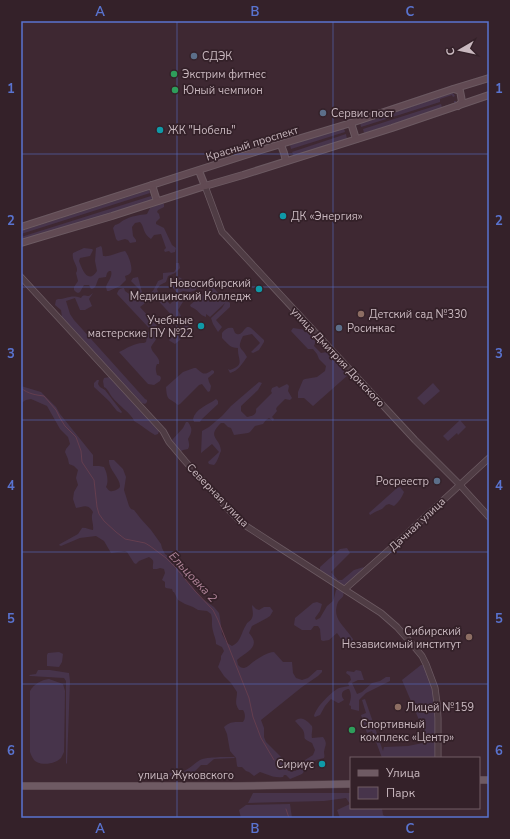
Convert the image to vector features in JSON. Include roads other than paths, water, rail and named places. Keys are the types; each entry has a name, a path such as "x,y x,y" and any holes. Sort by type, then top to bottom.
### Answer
{"main road":[{"name":"Красный проспект","path":"21,227 489,78"},
{"path":"453,89 460,91 462,102 458,106"},
{"path":"21,243 205,186 243,176 489,95"},
{"path":"351,123 356,139"},
{"path":"281,145 286,161"},
{"path":"198,171 205,186"},
{"path":"152,186 157,202"},
{"name":"улица Жуковского","path":"21,786 236,786 350,784"}],"street":[{"name":"улица Дмитрия Донского","path":"205,186 222,232 415,440 489,517"},
{"name":"Северная улица","path":"21,277 163,431 169,442 180,456 243,524 381,613 412,644 422,656 435,688 438,718 438,757"},
{"name":"Дачная улица","path":"345,589 489,458"}],"waterway":[{"name":"Ельцовка 2","path":"21,388 29,393 44,396 56,410 65,426 76,437 81,451 82,462 94,480 97,507 99,514 104,521 125,539 145,543 166,558 213,610 249,698 253,717 261,738 274,760"},
{"path":"286,809 289,818"}],"place":[{"name":"СДЭК","path":"194,56"},
{"name":"Экстрим фитнес","path":"174,74"},
{"name":"Юный чемпион","path":"175,90"},
{"name":"Сервис пост","path":"323,113"},
{"name":"ЖК \"Нобель\"","path":"160,130"},
{"name":"ДК «Энергия»","path":"283,216"},
{"name":"Новосибирский Медицинский Колледж","path":"259,289"},
{"name":"Детский сад №330","path":"361,314"},
{"name":"Учебные мастерские ПУ №22","path":"201,326"},
{"name":"Росинкас","path":"339,328"},
{"name":"Росреестр","path":"437,481"},
{"name":"Сибирский Независимый институт","path":"469,637"},
{"name":"Лицей №159","path":"398,707"},
{"name":"Спортивный комплекс «Центр»","path":"352,730"},
{"name":"Сириус","path":"322,764"}]}
